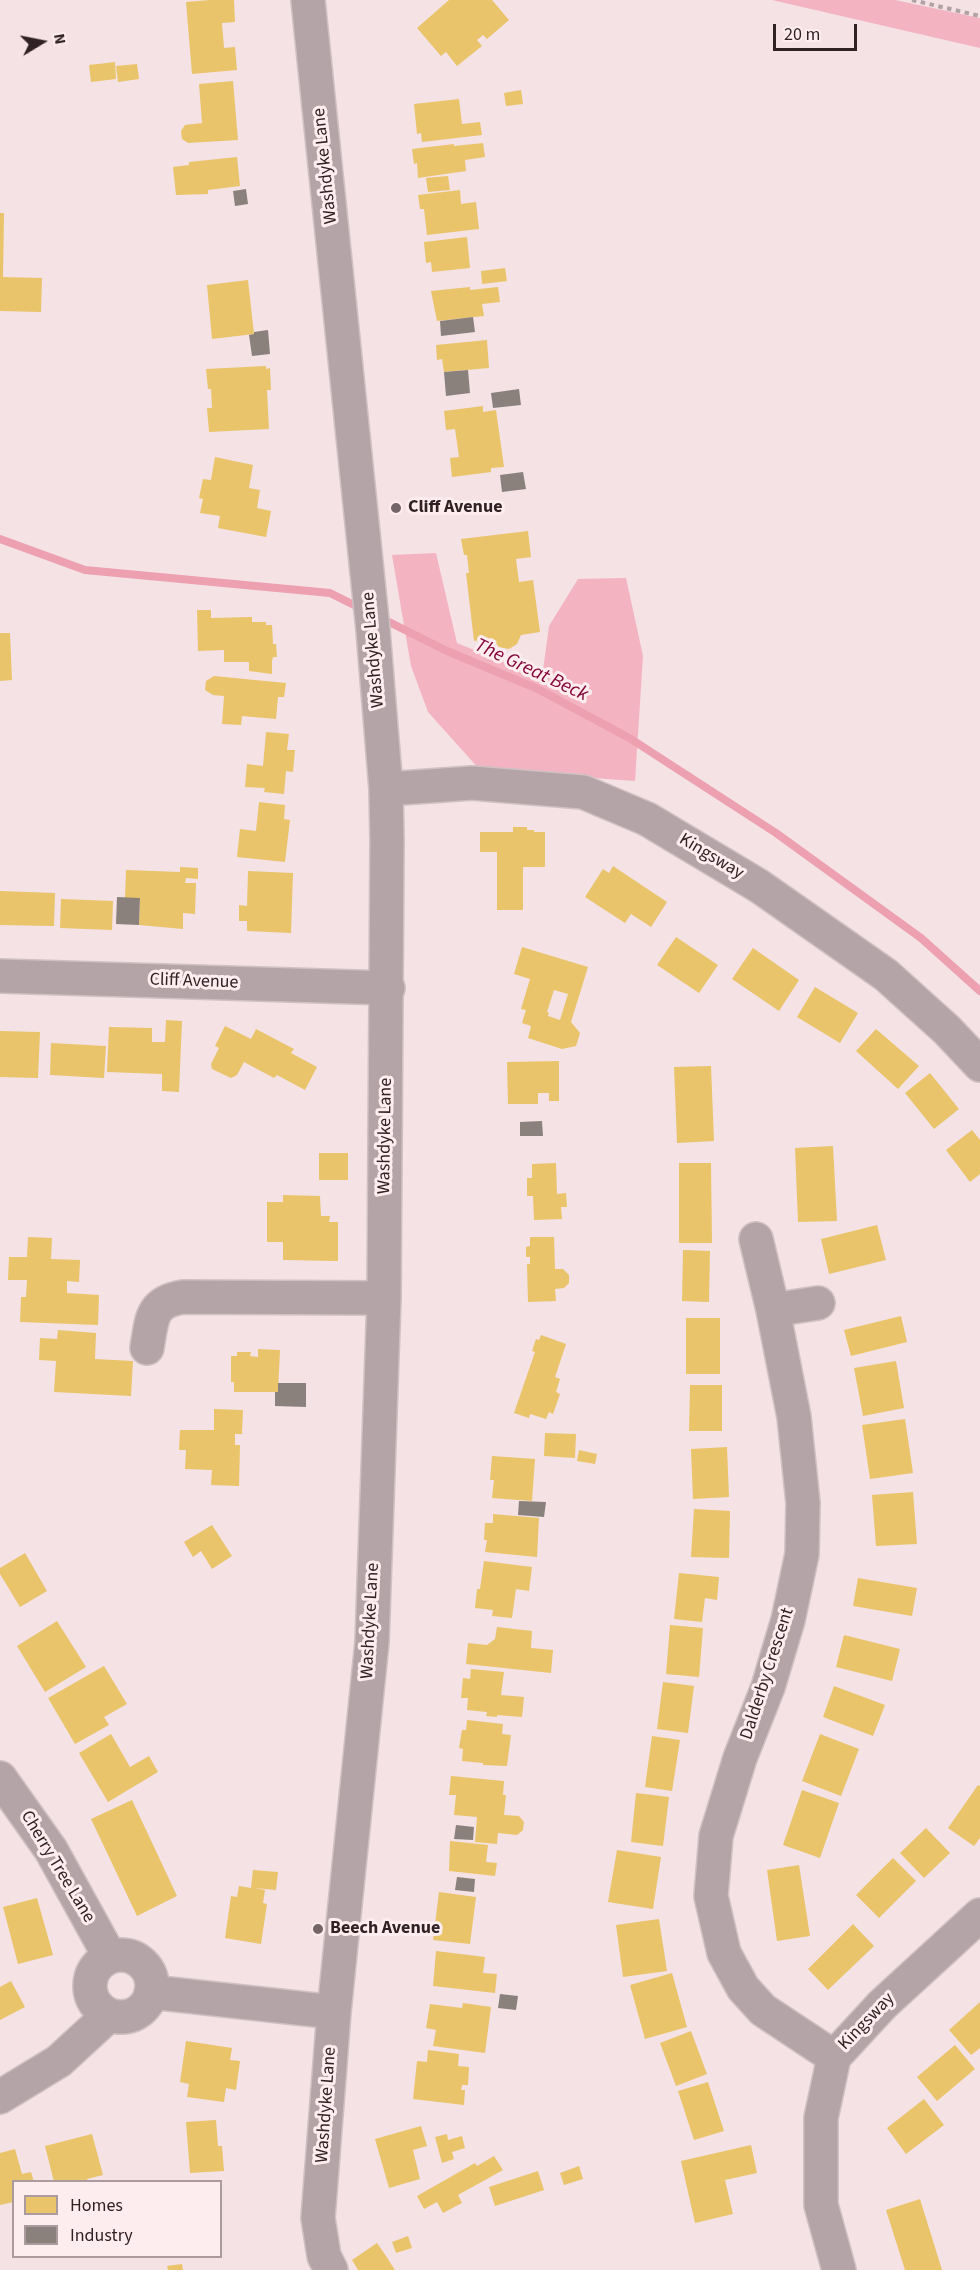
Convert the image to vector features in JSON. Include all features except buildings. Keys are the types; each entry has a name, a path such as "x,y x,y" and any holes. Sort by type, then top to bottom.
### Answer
{"street":[{"name":"Washdyke Lane","path":"308,0 373,630 386,789 388,988 384,1298 372,1642 334,2012 318,2218 324,2256 331,2270"},
{"name":"Kingsway","path":"386,789 472,783 583,792 647,819 759,886 886,975 947,1030 980,1065"},
{"name":"Cliff Avenue","path":"0,976 388,988"},
{"name":"Dalderby Crescent","path":"756,1239 774,1310 794,1417 803,1503 802,1554 788,1620 768,1688 740,1758 716,1836 711,1896 724,1953 743,1988 763,2010 834,2057"},
{"path":"147,1348 156,1309 166,1300 183,1297 384,1298"},
{"path":"774,1310 818,1303"},
{"name":"Cherry Tree Lane","path":"0,1778 51,1850 110,1957"},
{"name":"Kingsway","path":"839,2270 821,2205 821,2118 834,2057 882,2005 980,1915"},
{"path":"128,1956 144,1966 152,1983 148,2001 136,2013 118,2017 109,2015 100,2010 94,2001 90,1991 90,1980 94,1970 110,1957 128,1956"},
{"path":"151,1992 334,2012"},
{"path":"0,2097 59,2061 109,2015"}],"path":[{"path":"912,0 980,16"}],"shaded area":[{"path":"772,0 895,0 980,18 980,48"},
{"path":"436,553 457,643 542,678 549,626 578,579 626,578 643,656 635,781 480,770 428,712 411,666 392,555"}],"waterway":[{"name":"The Great Beck","path":"0,539 85,570 330,593 364,610"},
{"name":"The Great Beck","path":"381,618 447,651 538,689 631,739 776,833 921,938 980,991"}],"place":[{"name":"Cliff Avenue","path":"396,508"},
{"name":"Beech Avenue","path":"318,1929"}]}
